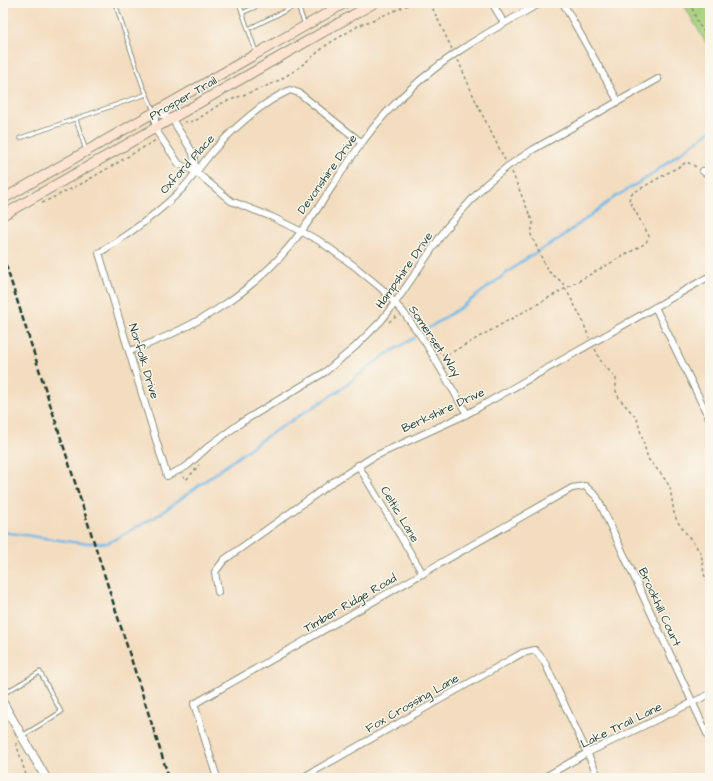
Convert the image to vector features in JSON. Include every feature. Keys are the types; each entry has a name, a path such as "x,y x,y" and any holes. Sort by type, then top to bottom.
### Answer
{"main road":[{"name":"Prosper Trail","path":"3,199 345,3"},
{"name":"Prosper Trail","path":"3,215 154,129 174,123 311,38 374,3"},
{"path":"305,25 311,38"}],"street":[{"path":"492,3 504,23"},
{"name":"Devonshire Drive","path":"130,350 189,327 224,305 247,288 275,263 302,231 362,143 388,110 415,84 454,54 540,3"},
{"path":"563,3 618,101"},
{"name":"Hampshire Drive","path":"168,476 178,471 242,422 325,372 369,333 395,302 447,228 486,184 508,166 534,149 658,79"},
{"name":"Oxford Place","path":"99,253 143,224 175,195 222,141 236,128 265,105 290,90 299,93 362,143"},
{"path":"154,129 155,112 174,123 193,153 196,172"},
{"name":"Somerset Way","path":"154,129 179,164 196,172 231,201 272,217 302,231 354,265 382,289 395,302 432,353 467,414"},
{"path":"702,171 710,176"},
{"name":"Norfolk Drive","path":"99,253 168,476"},
{"name":"Berkshire Drive","path":"218,592 215,572 224,560 358,465 403,442 467,414 710,276"},
{"path":"655,307 710,420"},
{"name":"Celtic Lane","path":"358,465 423,574"},
{"name":"Timber Ridge Road","path":"217,778 194,704 572,488 585,486"},
{"name":"Brookhill Court","path":"585,486 597,498 710,740"},
{"name":"Fox Crossing Lane","path":"302,778 522,653 535,650 544,661 587,753"},
{"name":"Lake Trail Lane","path":"543,778 587,753 710,694"},
{"path":"3,703 19,738 46,778"},
{"path":"587,753 599,778"}],"lane":[{"path":"115,3 147,94 155,112"},
{"path":"238,3 256,53"},
{"path":"242,13 264,3"},
{"path":"248,29 297,4 305,25"},
{"path":"20,138 147,94"},
{"path":"76,119 86,151"},
{"path":"3,694 40,672 61,712 19,738"}],"path":[{"path":"174,123 195,121 226,102 274,83 296,70 328,44 358,26 413,3"},
{"path":"430,3 452,49"},
{"path":"690,3 698,23 710,42"},
{"path":"457,58 477,104 506,162"},
{"path":"37,206 83,183 160,137"},
{"path":"437,348 441,354 447,356 648,241 649,236 629,200 631,194 686,162 702,171"},
{"path":"512,172 533,223 531,232 532,238 548,270 559,278 582,319 589,338"},
{"path":"383,325 395,319 401,310"},
{"path":"595,349 602,363 616,378 616,391 619,398 637,419 648,459 670,487 674,514 701,553 704,574 710,588"},
{"path":"178,471 186,480 201,462"},
{"path":"3,722 8,728"},
{"path":"19,738 26,775 29,778"}],"green space":[{"path":"683,3 710,3 710,50"}],"waterway":[{"path":"427,329 460,308 527,258 559,239 612,199 648,177 710,131"},
{"path":"3,532 80,543 108,543 157,516 264,438 340,390 382,357 414,338"}],"railway":[{"path":"3,256 169,778"}]}
